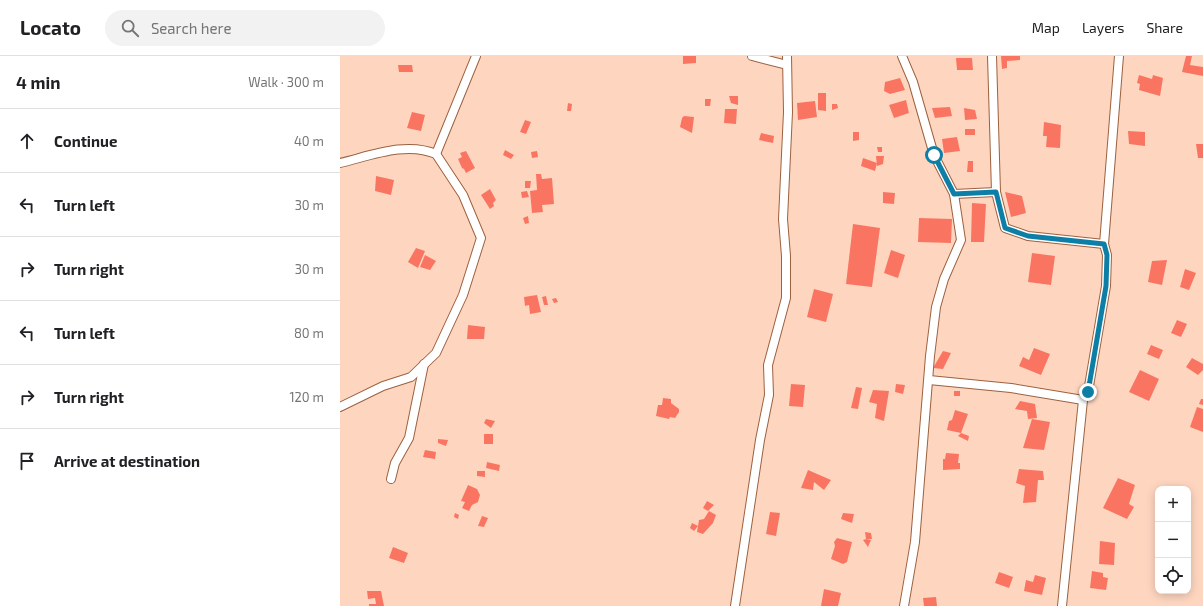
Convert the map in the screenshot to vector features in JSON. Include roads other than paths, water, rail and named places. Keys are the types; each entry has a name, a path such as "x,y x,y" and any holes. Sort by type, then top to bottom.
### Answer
{"street":[{"path":"436,154 476,56"},
{"path":"752,56 787,65"},
{"path":"735,606 760,440 769,395 768,365 786,298 784,219 788,112 786,56"},
{"path":"902,56 913,82 934,155 954,194 961,240 944,279 936,307 915,542 904,606"},
{"path":"992,56 996,192 1005,228 1028,236 1104,244"},
{"path":"1062,606 1083,400 1088,392 1106,286 1107,255 1104,244 1119,56"},
{"path":"340,163 404,149 424,148 436,154 463,195 481,238 463,295 436,353 411,377 382,386 340,407"},
{"path":"954,194 996,192"},
{"path":"391,479 395,463 409,438 424,364"},
{"path":"929,380 1011,388 1083,400"}]}
